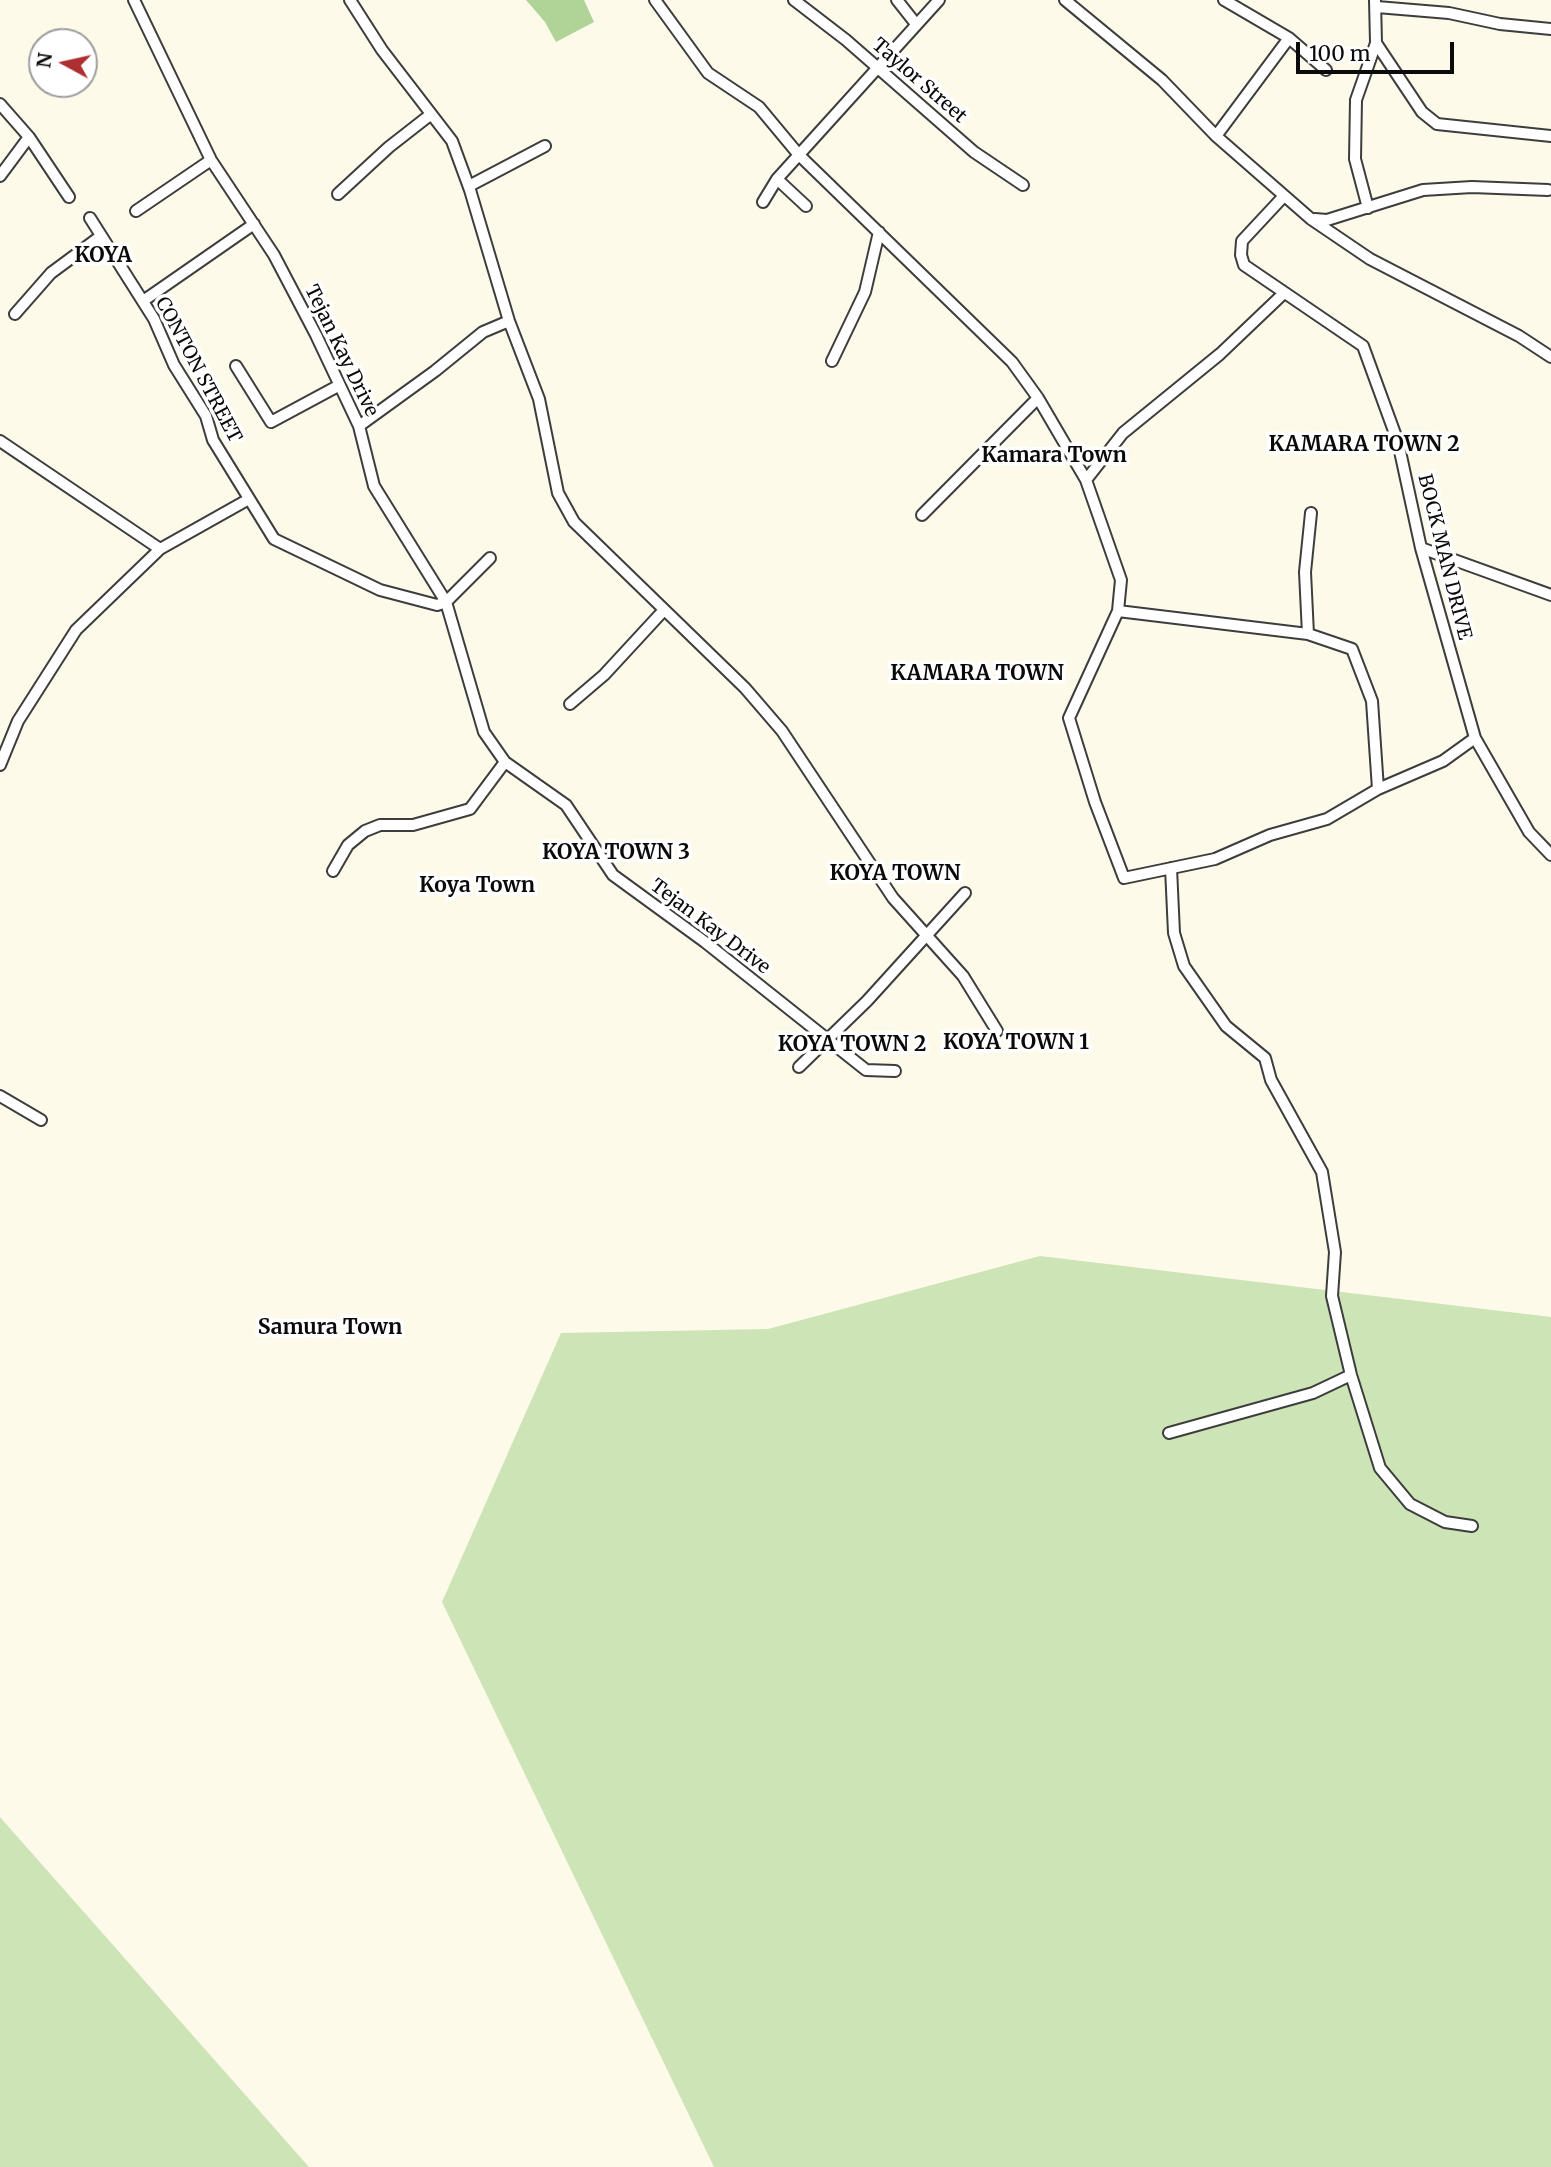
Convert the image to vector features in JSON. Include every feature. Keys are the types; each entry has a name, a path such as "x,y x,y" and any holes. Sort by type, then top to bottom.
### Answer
{"street":[{"name":"Tejan Kay Drive","path":"134,0 211,160 274,255 316,335 359,426 374,486 446,602 484,732 505,762 566,805 613,875 705,942 866,1070 895,1071"},
{"path":"350,0 430,116 452,141 469,186 509,321 539,399 558,493 574,522 745,688 782,732 893,898 924,936 963,976 997,1031"},
{"path":"655,0 708,73 759,107 799,155 1012,362 1038,398 1086,480 1121,580 1118,611 1069,718 1095,802 1124,878 1215,859 1270,835 1327,819 1377,789 1443,761 1475,738"},
{"name":"Taylor Street","path":"794,0 846,40 874,68 974,152 1023,185"},
{"path":"897,0 916,24"},
{"path":"763,202 777,179 874,68 939,0"},
{"path":"1065,0 1161,80 1216,136 1311,219 1370,259 1519,336 1551,357"},
{"path":"1224,0 1289,38 1326,70"},
{"path":"1368,208 1355,159 1356,100 1376,43 1376,4 1449,13 1500,24 1551,29"},
{"path":"1216,136 1289,38"},
{"path":"1376,43 1422,112 1437,124 1551,136"},
{"path":"0,104 29,137 69,197"},
{"path":"338,194 388,147 430,116"},
{"path":"0,176 29,137"},
{"path":"469,186 545,146"},
{"path":"136,211 211,160"},
{"path":"777,179 806,206"},
{"path":"1311,219 1327,220 1423,190 1472,187 1548,190"},
{"path":"1086,480 1123,433 1220,354 1283,294 1244,265 1241,255 1242,241 1283,197"},
{"name":"CONTON STREET","path":"90,218 154,319 174,365 206,416 213,440 274,539 380,590 437,605 446,602"},
{"path":"142,301 254,224"},
{"path":"832,361 865,292 879,232"},
{"path":"15,313 51,273 101,236"},
{"name":"BOCK MAN DRIVE","path":"1283,294 1337,326 1363,346 1398,442 1420,548 1475,738 1529,832 1549,850"},
{"path":"359,426 483,332 509,321"},
{"path":"236,366 271,422 338,386"},
{"path":"922,515 1038,398"},
{"path":"0,441 160,549"},
{"path":"0,765 18,721 76,630 160,549 249,499"},
{"path":"1308,634 1305,572 1311,513"},
{"path":"1420,548 1551,595"},
{"path":"446,602 490,558"},
{"path":"570,704 604,675 664,610"},
{"path":"1118,611 1308,634 1352,649 1362,668 1372,701 1377,789"},
{"path":"333,870 348,845 365,831 380,825 413,825 470,809 505,762"},
{"path":"1171,868 1174,933 1184,966 1226,1026 1265,1058 1271,1080 1322,1172 1335,1252 1332,1296 1351,1375 1380,1468 1410,1504 1445,1522 1472,1525"},
{"path":"799,1067 867,1001 965,893"},
{"path":"0,1096 41,1120"},
{"path":"1169,1433 1313,1393 1351,1375"}],"green space":[{"path":"526,0 584,0 594,22 556,42 545,22"},
{"path":"1040,1256 1551,1317 1551,2167 714,2167 442,1602 561,1333 768,1329"},
{"path":"0,1817 309,2167 0,2167"}],"district":[{"name":"KOYA","path":"103,256"},
{"name":"KAMARA TOWN 2","path":"1364,445"},
{"name":"Kamara Town","path":"1054,456"},
{"name":"KAMARA TOWN","path":"977,674"},
{"name":"KOYA TOWN 3","path":"616,853"},
{"name":"KOYA TOWN","path":"895,874"},
{"name":"Koya Town","path":"477,886"},
{"name":"KOYA TOWN 1","path":"1016,1043"},
{"name":"KOYA TOWN 2","path":"852,1045"},
{"name":"Samura Town","path":"330,1328"}]}
